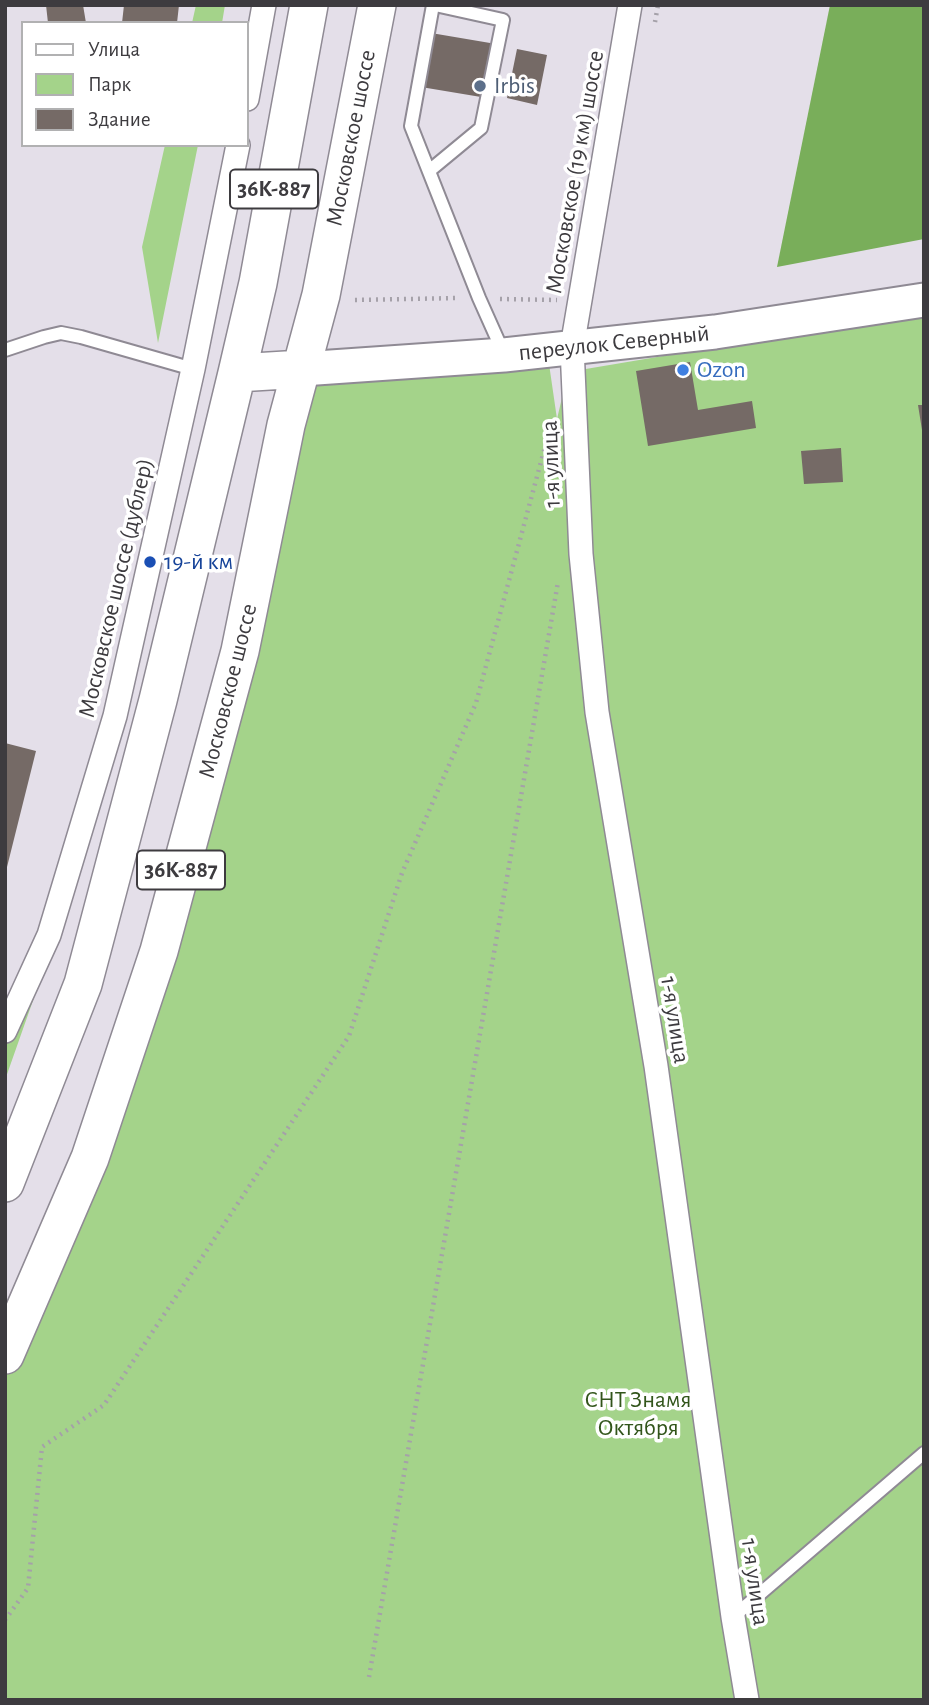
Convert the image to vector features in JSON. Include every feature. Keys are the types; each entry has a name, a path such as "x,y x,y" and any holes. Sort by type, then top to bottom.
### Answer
{"main road":[{"name":"36К-887","path":"5,1183 83,984 158,700 258,283 309,5"},
{"name":"Московское шоссе","path":"5,1355 90,1158 159,951 240,652 286,425 321,295 377,5"},
{"path":"237,373 302,369"}],"street":[{"path":"248,93 264,5"},
{"name":"Московское (19 км) шоссе","path":"572,347 630,5"},
{"name":"Московское шоссе (дублер)","path":"5,1031 49,935 115,716 192,369 238,147"},
{"name":"переулок Северный","path":"302,369 504,355 715,332 924,300"},
{"name":"1-я улица","path":"572,347 581,554 597,712 658,1079 747,1700"}],"lane":[{"path":"429,171 481,128 503,20 434,5 411,126 479,298 504,355"},
{"path":"5,350 61,334 81,337 192,369"},
{"path":"733,1617 924,1453"}],"path":[{"path":"653,32 658,5"},
{"path":"355,300 479,298 579,301"},
{"path":"5,1620 28,1588 42,1447 104,1405 349,1036 402,873 476,704 551,426"},
{"path":"369,1677 563,551 581,554"}],"green space":[{"path":"196,5 225,5 222,21 192,21"},
{"path":"830,5 924,5 924,239 777,267"},
{"path":"165,147 198,147 158,343 142,247"},
{"name":"СНТ Знамя Октября","path":"924,312 924,1700 5,1700 5,1336 96,1139 302,369 547,350 557,419 568,372"},
{"path":"55,938 5,1080 5,1044"}],"building":[{"path":"46,5 83,5 86,21 48,21"},
{"path":"124,5 179,5 177,21 122,21"},
{"path":"431,33 496,44 487,98 421,87"},
{"path":"517,49 547,55 537,105 507,98"},
{"path":"690,362 698,410 752,401 756,428 648,446 636,371"},
{"path":"918,405 924,405 924,430 922,430"},
{"path":"841,448 843,482 804,484 801,451"},
{"path":"5,743 36,751 6,871 5,870"}],"place":[{"name":"Irbis","path":"480,86"},
{"name":"Ozon","path":"683,370"},
{"name":"19-й км","path":"150,562"}]}
